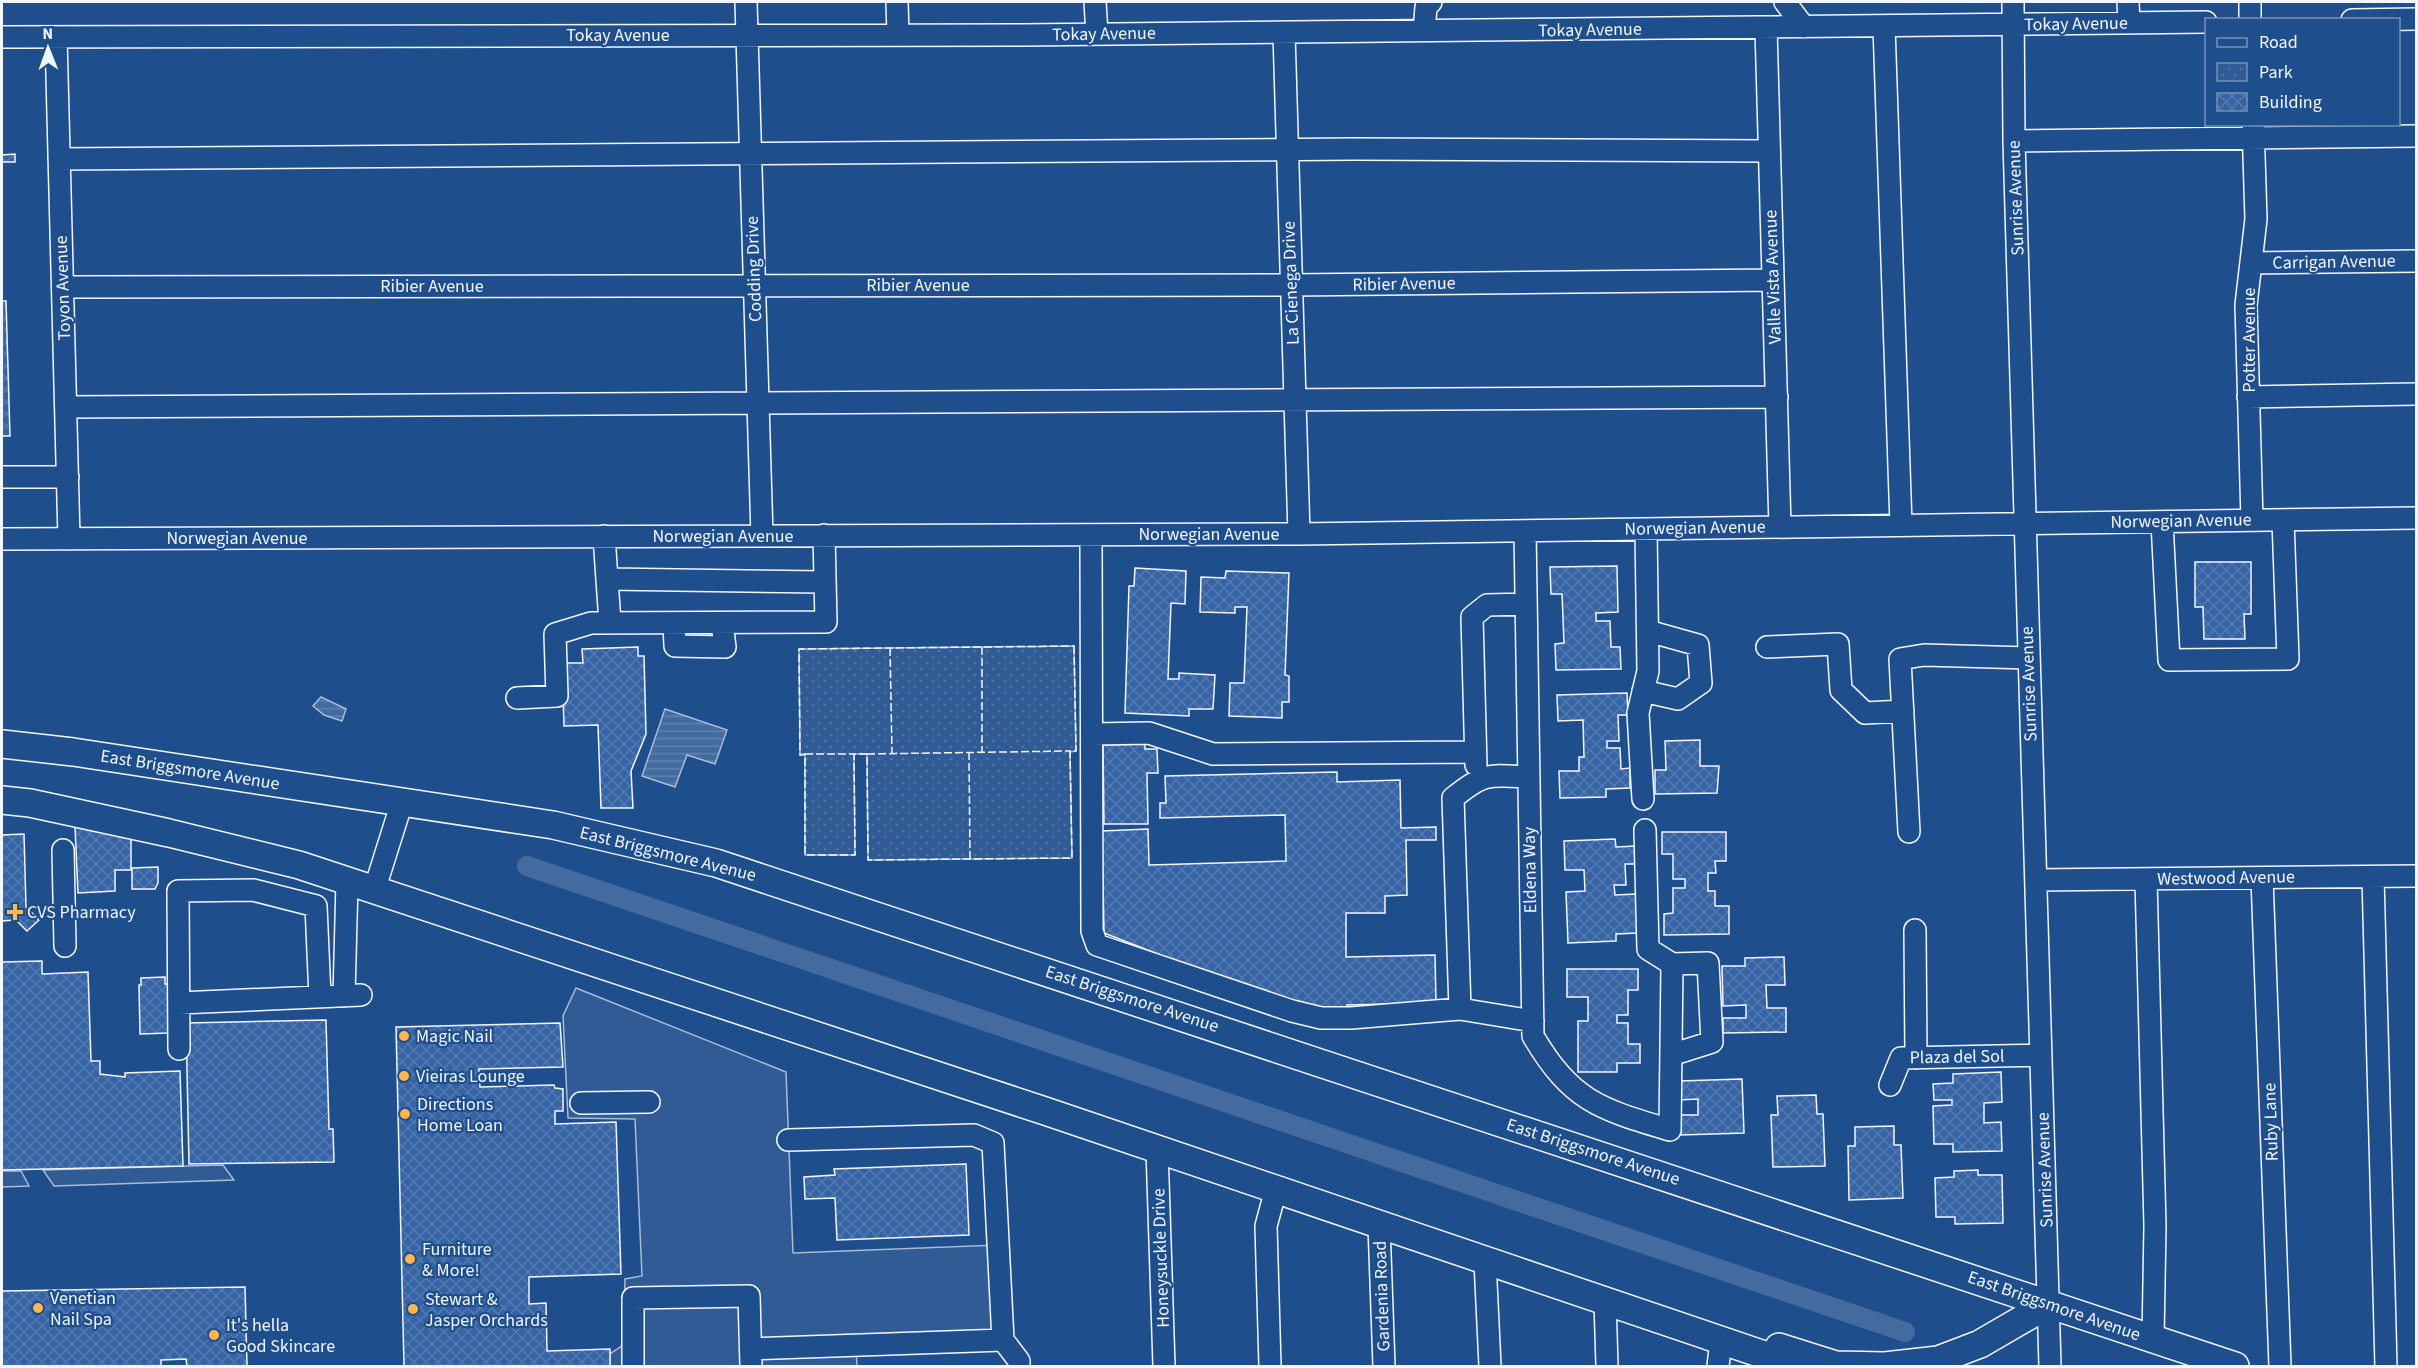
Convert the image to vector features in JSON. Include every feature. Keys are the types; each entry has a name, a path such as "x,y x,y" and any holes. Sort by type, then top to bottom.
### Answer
{"main road":[{"name":"East Briggsmore Avenue","path":"2,744 73,752 554,825 716,863 2235,1366"},
{"path":"2,800 30,803 169,833 298,865 1157,1149 1605,1301 1720,1354 1797,1366"},
{"path":"1720,1354 1765,1343 1836,1365 1896,1365 1938,1360 1980,1344 2049,1304"}],"street":[{"name":"Codding Drive","path":"746,2 762,536"},
{"path":"897,2 898,35"},
{"path":"1095,2 1097,34"},
{"path":"1424,31 1426,7 1431,2"},
{"path":"1785,2 1804,27"},
{"name":"Sunrise Avenue","path":"2013,2 2014,141 2028,658 2050,1366"},
{"path":"2128,2 2129,23"},
{"path":"2250,2 2250,18"},
{"path":"2361,2 2362,18"},
{"path":"2400,18 2416,18"},
{"name":"Tokay Avenue","path":"2,37 1284,33 2205,22"},
{"path":"1884,26 1900,525"},
{"name":"Valle Vista Avenue","path":"1766,28 1780,527"},
{"name":"La Cienega Drive","path":"1284,33 1299,534"},
{"name":"Toyon Avenue","path":"56,37 69,539"},
{"path":"2014,141 2253,131 2416,136"},
{"name":"Potter Avenue","path":"2252,520 2246,305 2256,219 2253,131"},
{"path":"59,159 1288,150 1769,151"},
{"name":"Carrigan Avenue","path":"2251,263 2416,261"},
{"name":"Ribier Avenue","path":"63,287 1292,285 1773,280"},
{"path":"2248,397 2416,394"},
{"path":"66,406 1777,397"},
{"path":"2,477 68,477"},
{"name":"Norwegian Avenue","path":"2,539 1299,534 2416,519"},
{"path":"2162,522 2169,660 2288,659 2283,520"},
{"path":"1643,799 1638,714 1646,681 1648,631 1646,529"},
{"name":"Eldena Way","path":"1525,531 1533,1036 1551,1067 1574,1089 1599,1106 1670,1130 1671,1055"},
{"path":"1091,535 1092,930 1097,945 1292,1011 1321,1018 1460,1009 1533,1021"},
{"path":"604,536 610,623"},
{"path":"517,698 557,696 555,634 591,623 674,623 675,646 725,647 722,623 826,622 823,582 824,536"},
{"path":"608,579 823,582"},
{"path":"1476,779 1472,617 1487,605 1526,604"},
{"path":"1646,681 1678,699 1701,683 1698,645 1648,631"},
{"path":"1767,648 1838,644 1841,690 1865,713 1903,711"},
{"path":"1909,832 1900,659 1924,655 2028,658"},
{"path":"1093,734 1149,733 1213,754 1475,752"},
{"path":"1460,1009 1452,798 1476,779 1492,776 1529,777"},
{"path":"374,891 402,802"},
{"path":"1645,830 1648,950 1672,964 1708,963 1712,1042 1671,1055 1672,964"},
{"path":"63,850 65,946"},
{"name":"Westwood Avenue","path":"2036,880 2416,876"},
{"path":"2373,877 2386,1366"},
{"name":"Ruby Lane","path":"2262,878 2280,1366"},
{"path":"2146,879 2155,1226 2153,1339"},
{"path":"179,1003 353,995 347,882"},
{"path":"179,1049 178,891 253,890 316,906 320,997"},
{"path":"1915,930 1916,1058"},
{"name":"Plaza del Sol","path":"1890,1085 1901,1058 2041,1056"},
{"path":"581,1103 649,1102"},
{"path":"788,1140 974,1135 993,1143 1003,1340 1019,1360 1019,1366"},
{"name":"Honeysuckle Drive","path":"1157,1149 1164,1366"},
{"path":"1270,1366 1266,1226 1276,1189"},
{"name":"Gardenia Road","path":"1379,1225 1384,1366"},
{"path":"1485,1261 1490,1366"},
{"path":"633,1366 633,1298 749,1296 751,1358 1003,1340"},
{"path":"1605,1301 1607,1366"}],"shaded area":[{"path":"321,697 346,709 342,721 324,715 313,706"},
{"path":"665,709 727,730 715,764 687,755 675,787 642,776"},
{"path":"576,988 786,1072 793,1253 998,1245 1003,1340 856,1347 857,1366 610,1366 610,1354 623,1345 625,1279 642,1276 635,1119 568,1118 563,1016"},
{"path":"223,1165 234,1180 54,1186 43,1170"},
{"path":"2,1171 21,1171 29,1186 2,1187"}],"green space":[{"path":"1074,646 1076,751 1070,752 1072,858 868,860 867,754 854,754 855,855 805,855 805,755 800,755 799,649"}],"building":[{"path":"15,154 15,162 2,162 2,155"},
{"path":"2,301 6,301 10,436 2,436"},
{"path":"2195,562 2251,562 2251,614 2244,614 2245,639 2204,639 2203,607 2195,607"},
{"path":"1617,566 1618,612 1596,613 1596,621 1610,621 1611,647 1620,647 1621,669 1556,670 1555,644 1564,643 1562,594 1551,594 1550,567"},
{"path":"1135,568 1186,571 1185,604 1171,603 1168,679 1179,679 1179,673 1215,675 1213,709 1189,709 1189,716 1125,713 1129,586 1134,586"},
{"path":"1226,571 1289,573 1285,675 1289,676 1289,702 1282,702 1282,718 1229,716 1230,683 1244,683 1247,607 1235,607 1235,613 1200,612 1201,577 1225,578"},
{"path":"638,647 638,656 644,656 646,734 631,771 633,808 601,808 598,725 564,726 562,663 583,663 582,649"},
{"path":"1627,693 1628,715 1618,715 1619,741 1607,741 1607,748 1620,748 1621,769 1630,768 1630,788 1606,789 1606,797 1560,798 1559,771 1579,771 1579,757 1584,757 1583,720 1558,721 1557,695"},
{"path":"1700,740 1700,766 1719,766 1717,793 1655,794 1655,770 1666,770 1665,741"},
{"path":"1145,744 1145,749 1157,749 1158,773 1147,773 1148,824 1104,824 1103,745"},
{"path":"1337,772 1337,782 1400,780 1401,828 1436,827 1436,840 1406,840 1407,895 1385,896 1385,913 1346,913 1346,957 1435,955 1436,1003 1347,1005 1347,1014 1311,1014 1104,933 1102,831 1148,829 1149,865 1286,861 1285,815 1160,818 1160,803 1166,803 1165,776"},
{"path":"75,827 131,838 131,870 115,870 115,891 78,893"},
{"path":"1662,832 1726,832 1726,861 1715,861 1716,873 1708,873 1708,891 1715,891 1715,906 1729,906 1729,934 1664,935 1664,914 1673,913 1673,888 1685,888 1685,879 1673,879 1673,854 1662,854"},
{"name":"CVS Pharmacy","path":"24,834 26,907 39,920 27,931 16,920 2,921 2,835"},
{"path":"1615,839 1616,847 1636,846 1637,864 1625,864 1626,885 1614,885 1615,895 1636,894 1638,933 1616,934 1616,941 1568,943 1566,892 1585,891 1584,870 1565,870 1564,841"},
{"path":"158,867 158,883 155,889 132,889 132,868"},
{"path":"1784,957 1785,985 1766,985 1767,1008 1786,1008 1786,1032 1723,1033 1723,1018 1746,1018 1746,1005 1723,1006 1722,966 1745,966 1745,958"},
{"path":"42,961 42,974 88,972 91,1061 100,1061 100,1074 125,1077 125,1073 180,1071 183,1166 2,1170 2,962"},
{"path":"1567,969 1638,969 1638,990 1628,990 1628,1015 1617,1015 1617,1023 1628,1023 1628,1044 1640,1044 1640,1063 1617,1063 1617,1072 1578,1072 1578,1021 1588,1021 1588,997 1567,997"},
{"path":"165,977 165,984 168,984 169,1033 140,1034 139,985 141,985 141,978"},
{"path":"326,1020 329,1129 333,1129 334,1162 189,1164 186,1023"},
{"path":"560,1023 563,1067 479,1069 480,1087 554,1085 555,1088 563,1089 563,1111 555,1111 555,1124 616,1122 621,1274 529,1277 529,1304 546,1303 547,1351 610,1349 610,1366 404,1366 396,1027"},
{"path":"2001,1072 2002,1102 1984,1103 1984,1123 2001,1122 2002,1151 1953,1152 1953,1144 1934,1144 1933,1106 1952,1105 1952,1100 1934,1100 1933,1084 1953,1083 1953,1074"},
{"path":"1742,1079 1744,1133 1681,1135 1680,1115 1698,1115 1698,1099 1679,1100 1679,1081"},
{"path":"1816,1095 1817,1114 1823,1114 1825,1166 1773,1167 1771,1115 1778,1115 1777,1096"},
{"path":"1894,1126 1894,1145 1901,1145 1903,1198 1849,1200 1848,1146 1855,1146 1855,1127"},
{"path":"966,1164 969,1235 837,1240 835,1198 805,1199 804,1177 835,1175 834,1169"},
{"path":"1978,1170 1978,1175 2002,1175 2003,1223 1955,1224 1955,1217 1936,1217 1935,1178 1954,1177 1954,1171"},
{"path":"245,1287 247,1366 187,1366 186,1359 161,1360 161,1366 2,1366 2,1291"}],"waterway":[{"path":"527,866 1905,1332"}],"fence":[{"path":"1074,646 1076,751 1070,751 1072,858 868,860 867,754 854,754 855,855 805,855 805,754 800,755 799,649 1074,646"},
{"path":"982,647 982,752"},
{"path":"890,648 892,753"},
{"path":"867,754 1070,751"},
{"path":"969,752 970,858"},
{"path":"805,754 854,754"}],"place":[{"name":"CVS Pharmacy","path":"15,912"},
{"name":"Magic Nail","path":"404,1036"},
{"name":"Vieiras Lounge","path":"404,1076"},
{"name":"Directions Home Loan","path":"405,1114"},
{"name":"Furniture & More!","path":"410,1259"},
{"name":"Venetian Nail Spa","path":"38,1308"},
{"name":"Stewart & Jasper Orchards","path":"413,1309"},
{"name":"It's hella Good Skincare","path":"214,1335"}]}
